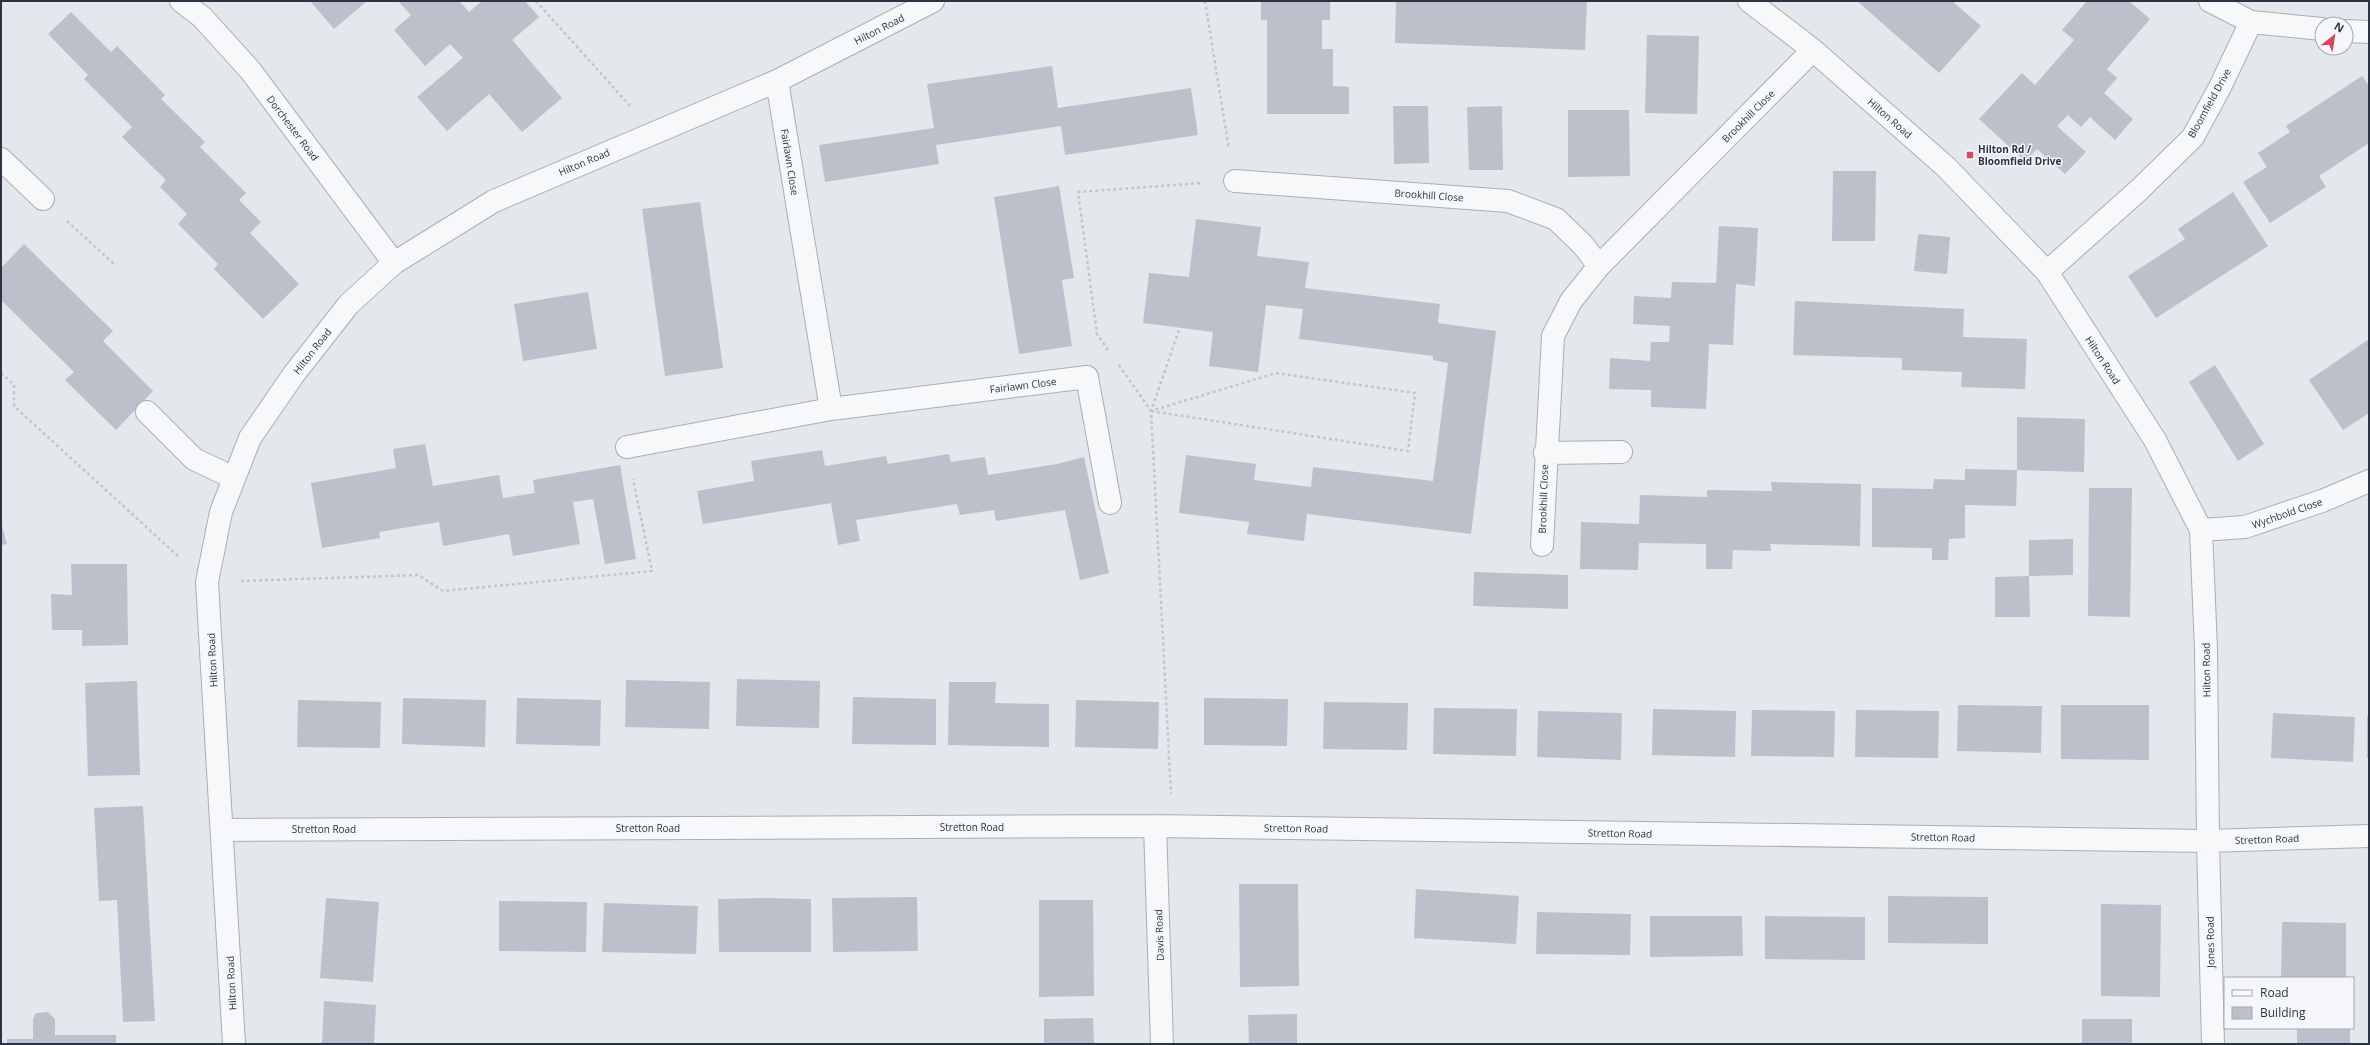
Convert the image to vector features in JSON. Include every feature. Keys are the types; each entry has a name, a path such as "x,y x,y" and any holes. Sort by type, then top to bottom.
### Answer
{"street":[{"name":"Dorchester Road","path":"181,1 202,17 250,70 394,263"},
{"name":"Hilton Road","path":"234,1044 208,582 221,512 250,438 294,374 348,304 394,263 494,201 777,81 933,1"},
{"name":"Hilton Road","path":"1750,1 1813,50 1946,167 2047,272 2155,440 2201,530 2206,649 2208,841"},
{"path":"2210,1 2251,22 2314,29"},
{"name":"Bloomfield Drive","path":"2047,272 2140,189 2193,137 2220,87 2251,22"},
{"path":"2354,31 2369,32"},
{"name":"Brookhill Close","path":"1542,545 1545,453 1553,336 1570,301 1599,266 1813,50"},
{"name":"Fairlawn Close","path":"777,81 832,409"},
{"path":"1,159 43,199"},
{"name":"Brookhill Close","path":"1235,181 1508,200 1556,219 1583,245 1599,266"},
{"name":"Fairlawn Close","path":"626,447 832,409 1086,377 1110,503"},
{"path":"147,412 194,459 234,478"},
{"name":"Brookhill Close","path":"1545,453 1621,452"},
{"name":"Wychbold Close","path":"2201,530 2245,527 2322,501 2369,481"},
{"name":"Stretton Road","path":"222,830 1164,826 2208,841 2369,836"},
{"name":"Davis Road","path":"1162,1044 1164,826"},
{"name":"Jones Road","path":"2208,841 2213,1044"}],"path":[{"path":"536,1 654,133"},
{"path":"1110,353 1097,334 1078,192 1235,181 1205,1"},
{"path":"43,199 114,265"},
{"path":"1164,826 1151,411 1180,327"},
{"path":"1115,359 1151,411 1408,451 1415,393 1276,373 1151,411"},
{"path":"1,373 14,385 14,406 208,582 418,575 442,592 652,571 626,447"}],"building":[{"path":"310,1 367,1 334,29"},
{"path":"398,1 459,1 469,12 482,1 525,1 539,17 512,40 562,98 522,132 489,94 447,131 417,97 463,58 450,44 425,66 394,30 411,15"},
{"path":"1261,1 1330,1 1330,20 1322,20 1322,49 1333,49 1333,86 1349,87 1349,114 1267,114 1267,20 1261,20"},
{"path":"1396,1 1587,1 1585,50 1395,43"},
{"path":"1857,1 1952,1 1981,26 1939,73"},
{"path":"2087,1 2129,1 2150,19 2107,69 2117,78 2104,93 2133,119 2115,140 2090,117 2081,127 2068,115 2057,126 2086,152 2065,174 2037,149 2025,161 1979,119 2022,73 2035,85 2074,40 2062,30"},
{"path":"71,12 111,52 117,46 165,95 161,99 205,142 200,147 246,193 239,200 261,222 250,233 299,284 263,319 214,269 218,264 178,224 187,214 160,187 166,180 122,137 132,127 84,79 88,75 48,34"},
{"path":"1647,35 1699,36 1697,114 1645,113"},
{"path":"1052,66 1058,108 1191,88 1198,135 1065,155 1061,126 936,145 939,164 825,182 819,145 934,128 927,84"},
{"path":"2362,76 2369,86 2369,143 2319,176 2326,187 2270,223 2243,182 2267,167 2258,153 2290,132 2286,126"},
{"path":"1393,106 1428,106 1429,163 1394,164"},
{"path":"1502,106 1503,170 1469,170 1467,107"},
{"path":"1568,110 1629,110 1630,176 1568,177"},
{"path":"1833,171 1876,171 1875,241 1832,241"},
{"path":"1059,186 1074,278 1062,280 1072,346 1019,354 994,197"},
{"path":"2233,192 2268,246 2156,318 2128,276 2185,239 2178,229"},
{"path":"700,202 723,368 665,376 642,209"},
{"path":"1196,219 1261,227 1257,256 1309,262 1305,288 1440,304 1438,323 1496,331 1471,534 1307,514 1304,541 1247,534 1249,522 1179,513 1186,455 1256,464 1254,480 1311,487 1313,467 1433,481 1448,363 1433,360 1433,356 1299,339 1303,309 1266,305 1258,372 1209,366 1213,332 1143,323 1149,273 1189,277"},
{"path":"1719,226 1758,228 1755,286 1736,284 1733,345 1709,344 1706,409 1651,407 1651,390 1609,389 1610,358 1650,361 1651,342 1669,342 1670,326 1633,324 1634,296 1671,298 1672,282 1716,283"},
{"path":"1918,234 1950,237 1947,274 1914,271"},
{"path":"24,244 113,331 103,341 153,391 116,430 65,380 74,372 1,300 1,268"},
{"path":"588,292 597,349 523,361 514,304"},
{"path":"1795,301 1964,309 1963,337 2027,339 2025,389 1961,387 1962,372 1902,370 1902,358 1793,355"},
{"path":"2369,339 2369,413 2343,430 2309,380"},
{"path":"2215,365 2264,444 2238,461 2189,382"},
{"path":"2017,417 2085,419 2084,472 2017,470"},
{"path":"425,444 433,486 499,475 503,498 535,493 533,480 620,465 636,559 605,564 593,499 573,502 580,544 513,556 509,534 443,546 439,522 379,532 380,538 322,548 311,483 396,468 393,449"},
{"path":"822,450 825,466 886,456 888,464 949,454 951,462 985,457 988,475 1057,464 1084,457 1109,573 1080,580 1065,510 996,521 994,510 960,515 957,504 856,520 860,541 838,545 831,503 703,524 697,491 754,481 751,461"},
{"path":"1965,469 2017,470 2016,506 1965,505 1965,538 1949,539 1948,560 1932,560 1932,548 1872,547 1872,488 1933,489 1934,479 1965,480"},
{"path":"1771,482 1861,484 1860,546 1770,544 1771,551 1733,550 1732,569 1706,569 1706,544 1639,543 1638,570 1580,569 1581,522 1639,524 1640,495 1707,497 1707,490 1772,491"},
{"path":"2089,488 2132,488 2130,617 2088,616"},
{"path":"1,523 7,544 1,545"},
{"path":"2073,539 2073,575 2029,576 2029,540"},
{"path":"71,564 127,564 128,645 82,646 82,630 52,630 51,594 72,595"},
{"path":"1474,572 1568,575 1568,609 1473,606"},
{"path":"2029,576 2030,617 1995,617 1995,577"},
{"path":"737,679 820,681 819,728 736,726"},
{"path":"626,680 710,682 709,729 625,727"},
{"path":"137,681 140,775 88,776 85,683"},
{"path":"949,682 996,682 995,703 1049,704 1049,747 948,745"},
{"path":"853,697 936,699 936,745 852,744"},
{"path":"403,698 486,700 485,747 402,744"},
{"path":"517,698 601,700 600,746 516,744"},
{"path":"1204,698 1288,699 1287,746 1204,745"},
{"path":"298,700 381,702 380,748 297,747"},
{"path":"1076,700 1159,702 1158,749 1075,747"},
{"path":"1324,702 1408,703 1407,750 1323,749"},
{"path":"1958,705 2042,706 2041,753 1957,751"},
{"path":"2061,705 2149,705 2149,760 2061,759"},
{"path":"1434,708 1517,709 1516,756 1433,754"},
{"path":"1653,709 1736,711 1735,757 1652,755"},
{"path":"1752,710 1835,711 1834,757 1751,756"},
{"path":"1856,710 1939,711 1938,758 1855,757"},
{"path":"1538,711 1622,713 1621,760 1537,757"},
{"path":"2273,713 2355,717 2353,762 2271,758"},
{"path":"2367,716 2369,716 2369,758 2367,758"},
{"path":"143,806 155,1021 123,1022 117,900 99,901 94,808"},
{"path":"1239,884 1298,884 1299,986 1240,987"},
{"path":"1416,889 1519,896 1516,944 1414,938"},
{"path":"1888,896 1988,897 1988,944 1888,943"},
{"path":"917,897 918,951 833,952 832,898"},
{"path":"326,898 379,902 373,982 320,978"},
{"path":"718,899 811,899 811,952 719,952"},
{"path":"1039,900 1093,900 1094,996 1039,997"},
{"path":"499,901 587,902 586,952 499,951"},
{"path":"604,903 698,906 696,954 602,952"},
{"path":"2101,904 2161,905 2160,997 2101,996"},
{"path":"1537,912 1631,914 1630,955 1536,954"},
{"path":"1650,916 1742,916 1743,956 1650,957"},
{"path":"1765,916 1865,917 1865,960 1765,959"},
{"path":"2282,922 2346,923 2346,977 2281,977"},
{"path":"324,1001 376,1005 374,1044 322,1044"},
{"path":"48,1012 55,1019 55,1035 116,1035 116,1044 7,1044 7,1039 33,1039 33,1019 36,1013"},
{"path":"1297,1014 1297,1044 1249,1044 1248,1015"},
{"path":"1093,1018 1094,1044 1044,1044 1044,1019"},
{"path":"2082,1019 2132,1019 2132,1044 2082,1044"},
{"path":"2297,1029 2350,1029 2350,1044 2297,1044"}],"place":[{"name":"Hilton Rd / Bloomfield Drive","path":"1970,155"}]}
